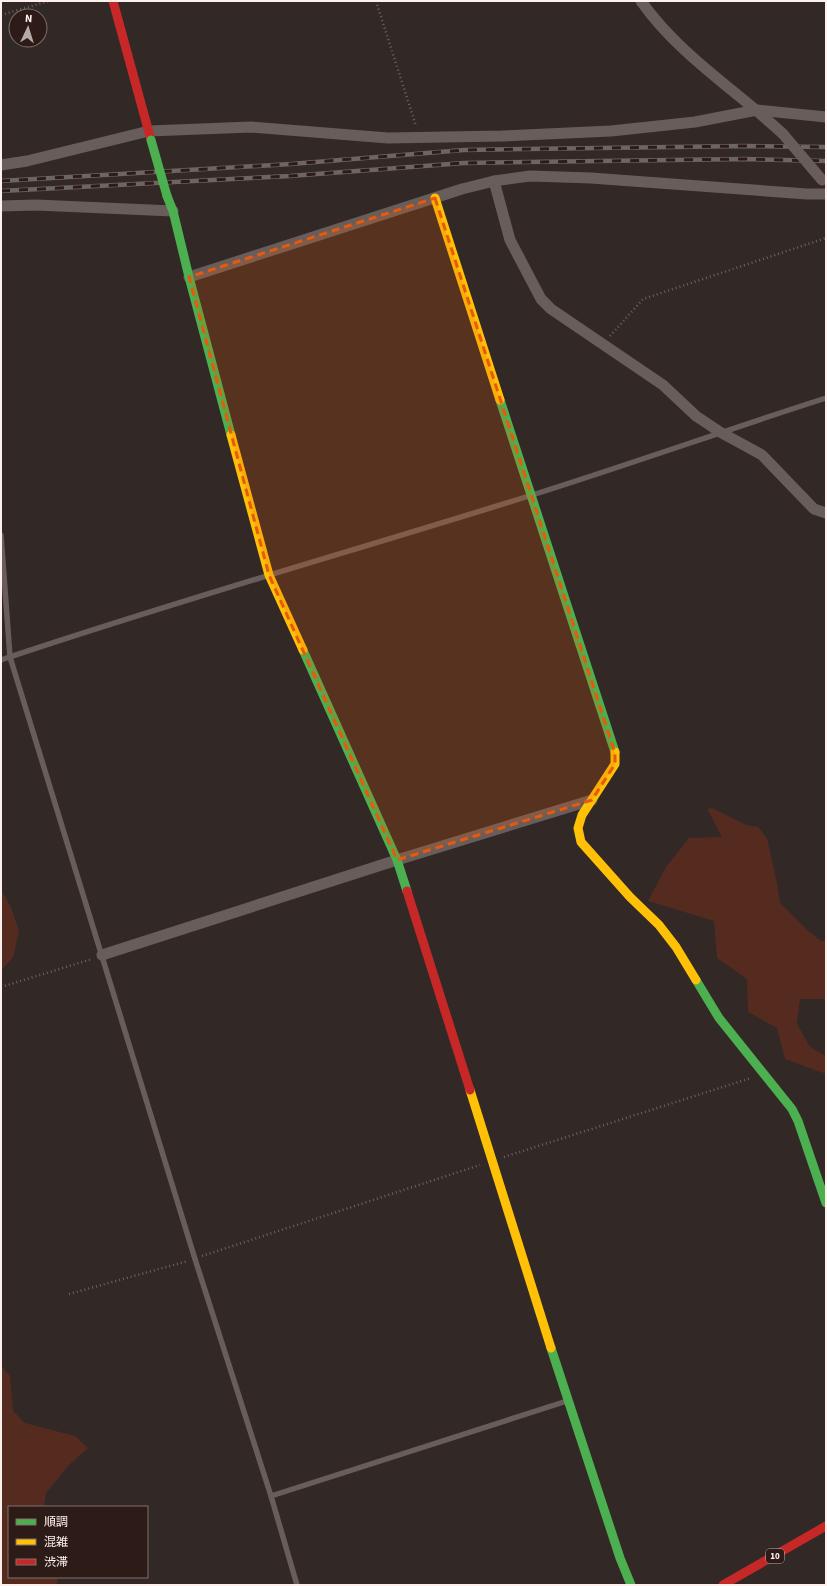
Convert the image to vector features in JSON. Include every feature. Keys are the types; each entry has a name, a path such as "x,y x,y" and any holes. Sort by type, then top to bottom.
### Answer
{"street":[{"path":"113,1 167,196 173,211 189,277 269,575 397,860 568,1401 630,1585"},
{"path":"641,1 654,19 684,50 729,89 757,110 783,134 824,182"},
{"path":"1,165 150,135 251,127 388,138 420,138 611,132 695,122 757,110 826,117"},
{"path":"189,277 462,189 530,176 591,178 808,194 826,194"},
{"path":"494,182 510,240 541,298 551,309 663,385 696,416 720,432 762,455 814,509 826,513"},
{"path":"435,198 530,496 615,753 615,764 578,824 578,835 581,842 630,898 659,925 676,947 719,1018 792,1109 798,1121 826,1203"},
{"path":"1,206 36,205 173,211"},
{"path":"102,956 397,860 592,800"},
{"name":"10","path":"723,1585 826,1526"}],"lane":[{"path":"1,660 269,575 530,496 826,398"},
{"path":"1,535 10,657 195,1259 271,1496 297,1585"},
{"path":"271,1496 568,1401"}],"path":[{"path":"1,15 49,1"},
{"path":"376,1 420,138"},
{"path":"603,344 643,299 826,238"},
{"path":"1,987 102,956"},
{"path":"69,1294 195,1259 492,1161 764,1074"}],"highlighted area":[{"path":"435,198 615,753 615,764 592,800 397,860 269,575 189,277"}],"shaded area":[{"path":"712,808 746,825 758,827 767,838 780,903 807,930 821,941 826,941 826,999 800,999 797,1024 810,1047 826,1056 826,1074 785,1059 777,1028 748,1012 747,979 717,958 714,921 648,901 666,867 689,838 722,837 707,809"},
{"path":"1,890 11,907 19,931 13,957 1,971"},
{"path":"2,1367 10,1376 13,1411 25,1423 75,1436 88,1448 69,1465 46,1493 44,1506 8,1506 8,1578 58,1578 57,1585 2,1585"}],"railway":[{"path":"1,181 291,164 464,150 744,146 826,147"},
{"path":"1,191 290,176 464,163 745,159 826,161"}],"traffic: fast":[{"path":"151,140 167,196"},
{"path":"167,196 173,211 231,435"},
{"path":"500,400 615,752"},
{"path":"303,650 397,860 407,891"},
{"path":"696,980 719,1018 792,1109 798,1121 826,1203"},
{"path":"551,1348 620,1558 631,1585"}],"traffic: slow":[{"path":"435,198 500,400"},
{"path":"231,435 269,575 303,650"},
{"path":"615,752 615,764 582,815 578,828 581,842 630,897 659,925 676,947 696,980"},
{"path":"470,1090 551,1348"}],"traffic: jam":[{"path":"113,1 151,140"},
{"path":"407,891 470,1090"},
{"path":"723,1585 826,1526"}]}
